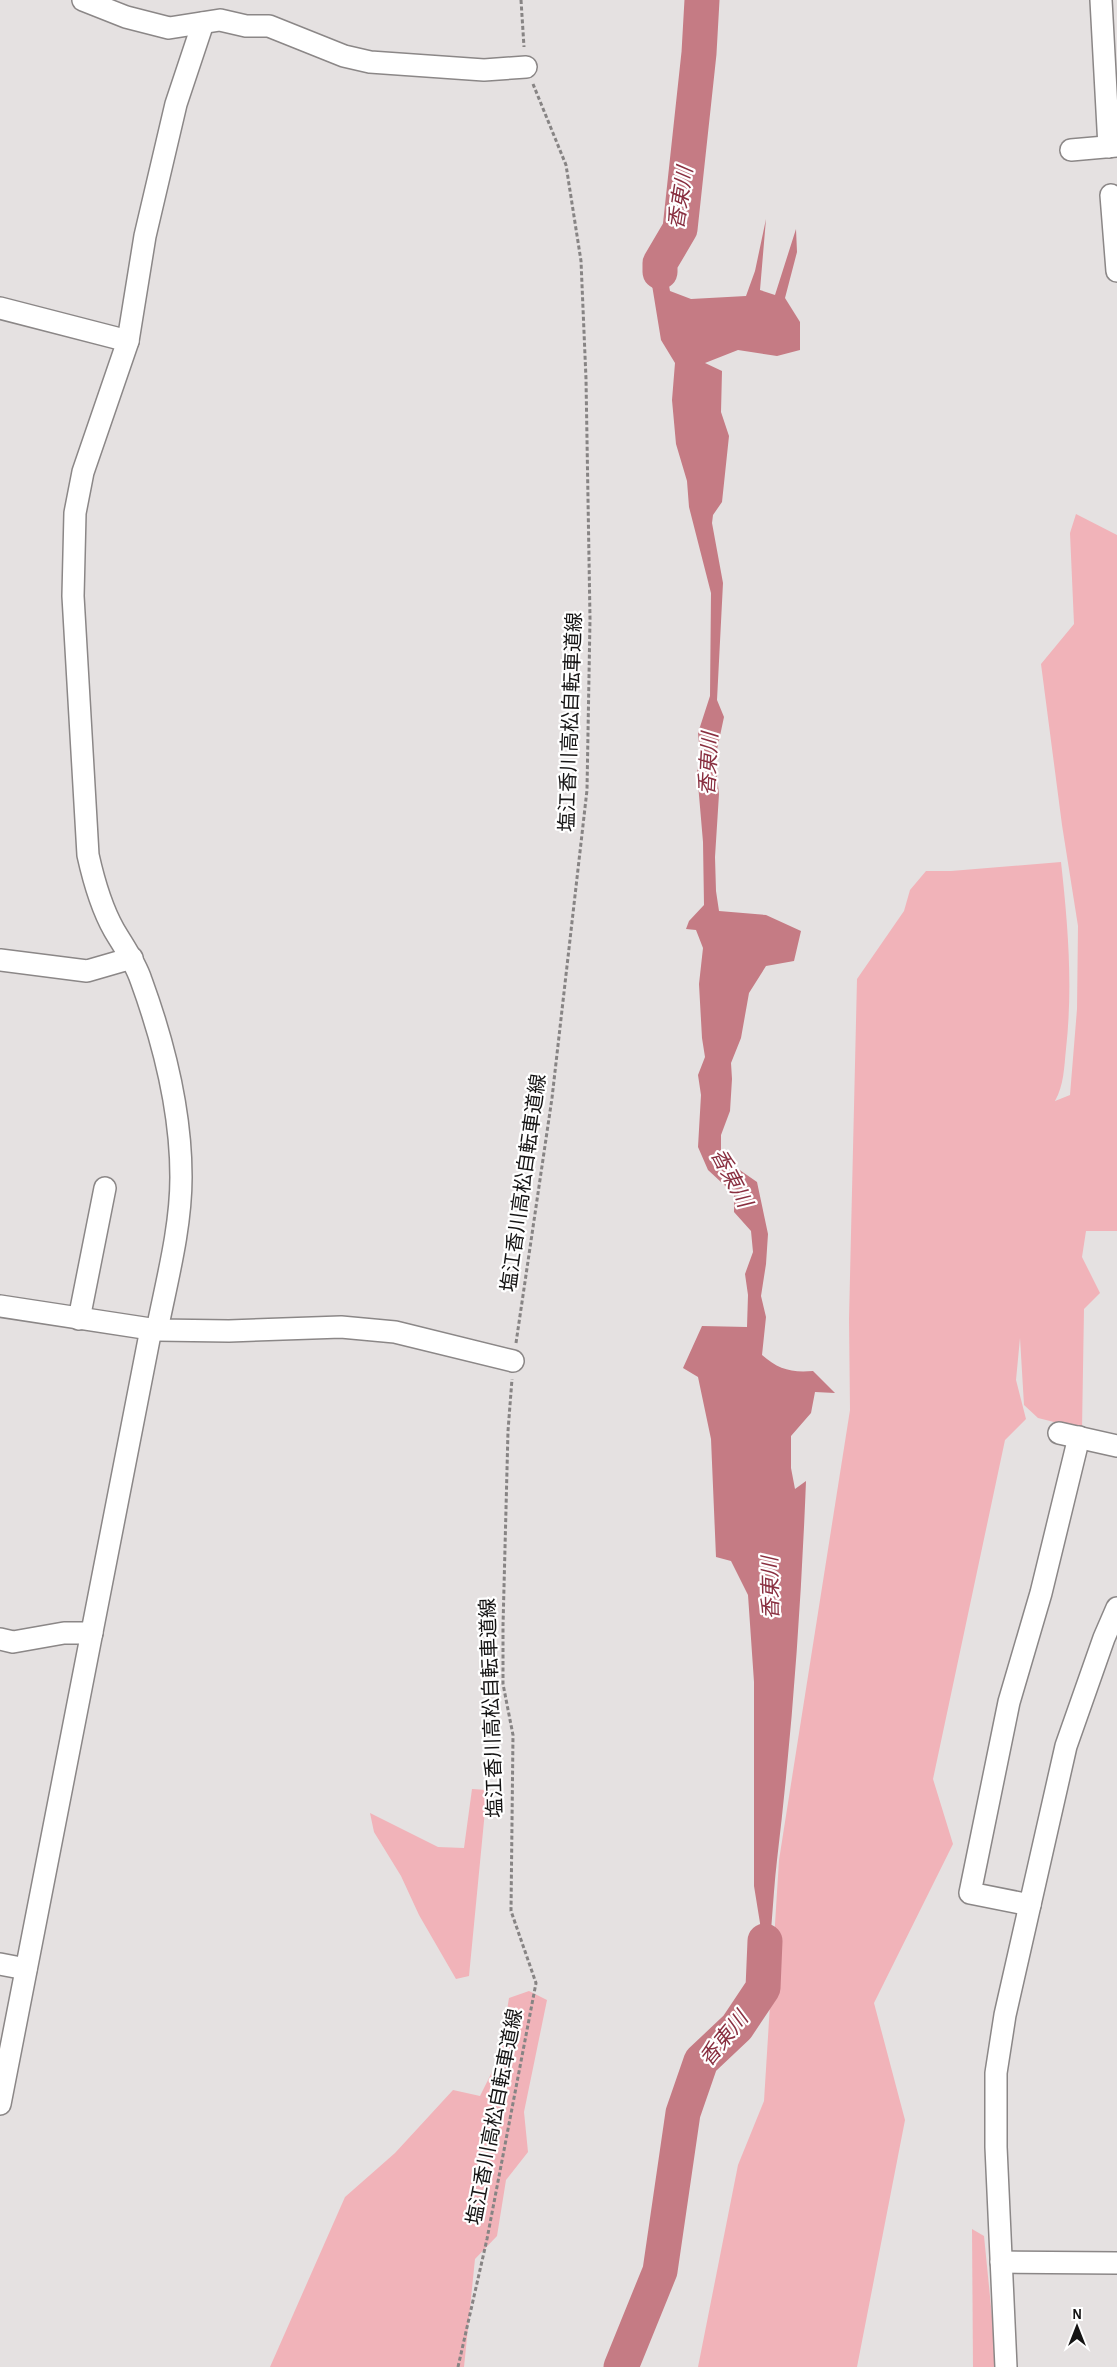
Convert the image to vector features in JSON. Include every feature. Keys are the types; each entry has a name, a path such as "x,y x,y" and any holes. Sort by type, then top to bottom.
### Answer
{"street":[{"path":"1071,150 1113,147 1101,0"},
{"path":"88,1 126,17 169,28 220,20 246,26 269,26 344,56 370,62 484,70 526,68"},
{"path":"0,2104 92,1633 180,1203 181,1177 178,1132 165,1057 141,979 132,958 114,930 94,885 88,855 73,596 75,521 78,492 128,341 145,236 174,113 202,23"},
{"path":"1111,196 1117,271"},
{"path":"0,308 128,341"},
{"path":"0,960 87,971 132,958"},
{"path":"79,1318 104,1188"},
{"path":"0,1306 154,1330 229,1331 341,1327 395,1332 513,1361"},
{"path":"1030,1905 970,1893 1010,1702 1041,1593 1069,1435 1117,1446"},
{"path":"1006,2367 996,2147 996,2073 1005,2014 1066,1746 1104,1638 1117,1608"},
{"path":"0,1639 13,1642 64,1633 92,1633"},
{"path":"0,1964 26,1969"},
{"path":"1001,2262 1117,2263"}],"path":[{"name":"塩江香川高松自転車道線","path":"458,2367 487,2239 536,1983 511,1911 512,1735 503,1684 508,1431 513,1361 552,1098 587,790 590,619 586,379 581,261 566,164 526,68 522,0"}],"shaded area":[{"path":"1076,514 1117,535 1117,1231 1086,1231 1082,1257 1100,1293 1084,1309 1082,1429 1038,1418 1024,1405 1020,1338 1016,1380 1026,1419 1005,1440 933,1779 953,1844 874,2003 905,2120 857,2367 698,2367 738,2165 764,2101 779,1860 850,1410 849,1319 857,979 904,911 910,890 926,871 951,871 1061,862 1068,932 1069,1002 1063,1076 1055,1101 1070,1095 1077,1009 1078,926 1062,825 1041,664 1074,624 1070,533"},
{"path":"472,1789 487,1790 469,1976 456,1979 419,1915 401,1876 374,1832 370,1813 438,1847 464,1848"},
{"path":"529,1991 547,2000 524,2112 528,2152 506,2180 497,2236 475,2259 464,2367 270,2367 345,2197 395,2153 453,2090 480,2096 499,2058 509,1998"},
{"path":"972,2229 984,2236 997,2367 973,2367"}],"water":[{"path":"766,219 760,290 775,295 796,229 797,252 785,298 800,322 800,350 777,356 738,350 705,363 722,371 721,412 729,436 722,502 713,515 712,523 723,583 717,700 724,717 715,759 719,794 715,857 716,891 719,911 766,915 801,931 794,961 766,966 749,993 741,1038 731,1063 730,1111 721,1135 721,1153 731,1164 757,1182 768,1234 761,1296 766,1317 762,1355 779,1367 791,1371 813,1371 835,1393 815,1392 811,1413 791,1436 791,1468 795,1489 806,1481 804,1529 799,1624 791,1718 770,1940 763,1988 760,1923 754,1886 754,1682 748,1595 731,1561 716,1557 711,1439 698,1377 683,1368 702,1326 747,1327 748,1295 745,1274 753,1252 751,1231 734,1212 734,1194 708,1170 698,1147 701,1095 698,1075 705,1057 699,984 703,948 696,930 686,929 689,921 704,905 703,842 697,772 700,753 698,733 710,696 711,593 689,507 687,481 676,444 672,400 675,363 661,340 652,285 656,254 666,240 680,229 678,245 665,264 670,291 691,299 746,296 755,271"}],"waterway":[{"name":"香東川","path":"660,272 660,263 680,229 699,53 702,0"},
{"name":"香東川","path":"621,2367 660,2271 683,2113 701,2061 737,2027 763,1988 765,1941"}]}
